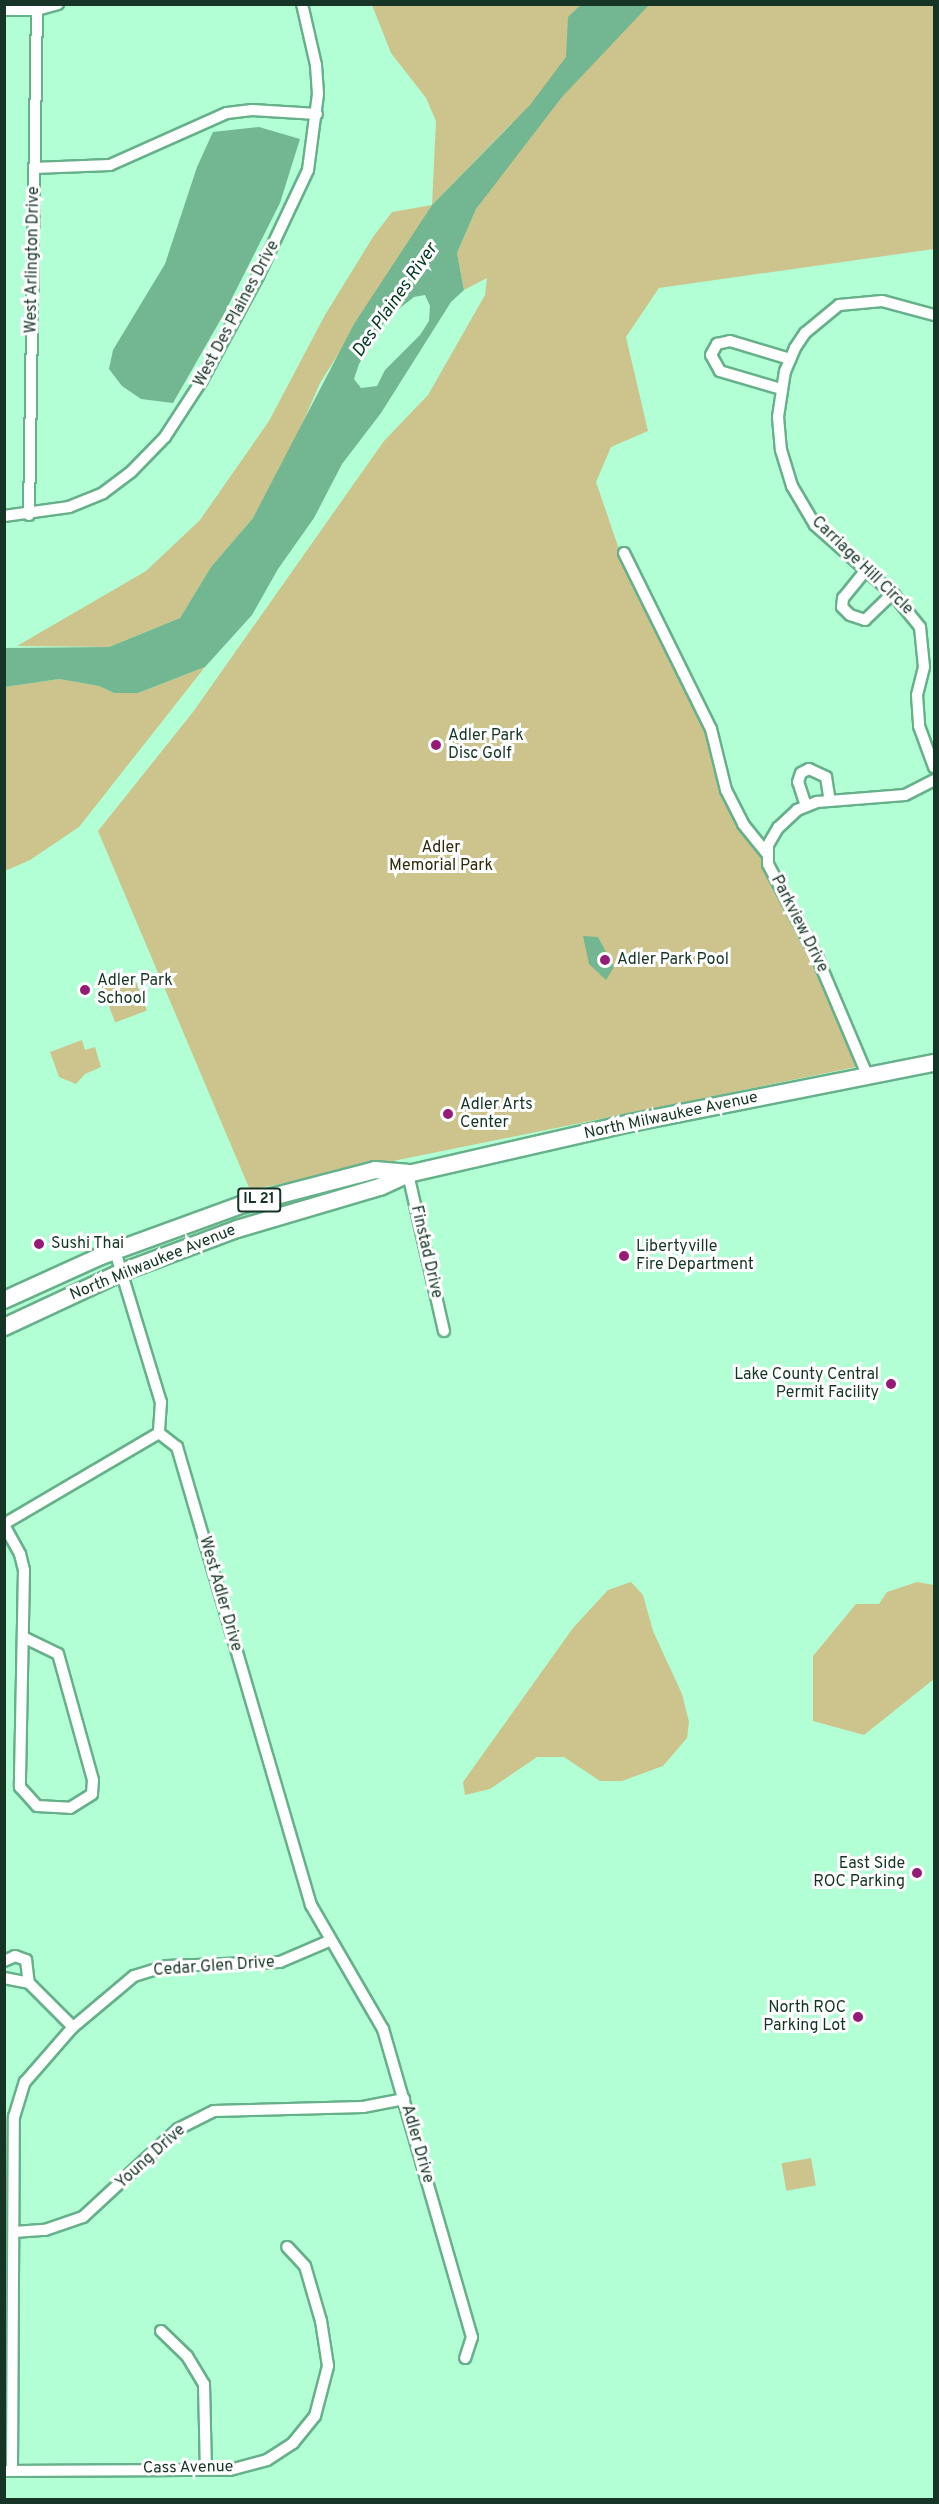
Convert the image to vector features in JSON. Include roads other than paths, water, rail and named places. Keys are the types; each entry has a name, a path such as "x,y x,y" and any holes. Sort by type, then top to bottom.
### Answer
{"main road":[{"name":"North Milwaukee Avenue","path":"4,1327 122,1272 237,1229 380,1187 408,1174 628,1124 934,1063"},
{"name":"North Milwaukee Avenue","path":"4,1300 115,1251 278,1194 375,1170 408,1174"}],"street":[{"path":"4,10 58,4"},
{"name":"West Des Plaines Drive","path":"4,516 29,515 69,507 103,493 131,472 165,437 202,380 300,193 314,147 317,114 316,65 302,4"},
{"name":"West Arlington Drive","path":"29,515 37,7"},
{"path":"34,168 110,165 227,113 252,110 317,114"},
{"name":"Carriage Hill Circle","path":"934,315 882,301 839,305 805,333 790,359 781,389 779,438 792,486 815,525 913,614 923,636 924,667 917,710 922,742 934,767"},
{"path":"781,389 720,371 711,355 717,344 730,341 790,359"},
{"path":"624,553 711,729 718,770 726,790 743,824 767,854"},
{"path":"866,570 843,598 843,608 849,615 865,620 892,594"},
{"path":"806,806 798,782 809,769 826,777 830,801"},
{"name":"Parkview Drive","path":"868,1077 840,1006 777,884 767,854 778,828 806,806 830,801 905,795 934,780"},
{"name":"Finstad Drive","path":"408,1174 444,1331"},
{"path":"23,1637 58,1654 93,1780 92,1794 70,1808 37,1806 20,1787 24,1570 20,1554 4,1525 159,1433 162,1402 115,1251"},
{"name":"West Adler Drive","path":"159,1433 177,1447 311,1905 329,1941"},
{"name":"Cedar Glen Drive","path":"8,2470 17,2103 31,2072 73,2027 123,1982 152,1969 269,1964 299,1956 329,1941"},
{"name":"Adler Drive","path":"329,1941 379,2021 404,2098 472,2337 465,2358"},
{"path":"4,1960 13,1956 23,1958 29,1983 73,2027"},
{"path":"4,1978 29,1983"},
{"name":"Young Drive","path":"14,2232 45,2230 83,2217 178,2129 214,2110 363,2107 404,2098"},
{"name":"Cass Avenue","path":"8,2470 230,2470 272,2458 301,2435 320,2403 327,2377 327,2349 305,2266 287,2247"},
{"path":"161,2331 186,2356 204,2384 206,2469"}],"water":[{"name":"Des Plaines River","path":"582,4 649,5 562,97 476,209 457,253 464,290 451,302 381,413 342,464 314,518 278,569 252,615 205,667 138,693 114,693 99,686 59,679 5,687 5,648 109,647 180,618 211,567 253,518 354,324 432,205 530,105 566,57 568,17","holes":["425,295 430,306 429,321 420,335 385,370 377,386 361,388 354,379 359,364 387,318 414,297"]},
{"path":"259,127 300,139 280,203 225,312 173,403 141,399 122,386 109,369 113,350 165,264 197,167 213,132"},
{"name":"Adler Park Pool","path":"583,936 598,937 614,967 606,980 589,964"}],"place":[{"name":"Adler Park Disc Golf","path":"436,745"},
{"name":"Adler Park Pool","path":"605,960"},
{"name":"Adler Park School","path":"85,990"},
{"name":"Adler Arts Center","path":"448,1114"},
{"name":"Sushi Thai","path":"39,1244"},
{"name":"Libertyville Fire Department","path":"624,1256"},
{"name":"Lake County Central Permit Facility","path":"891,1384"},
{"name":"East Side ROC Parking","path":"917,1873"},
{"name":"North ROC Parking Lot","path":"858,2017"}],"park label":[{"name":"Adler Memorial Park","path":"441,857"}]}
